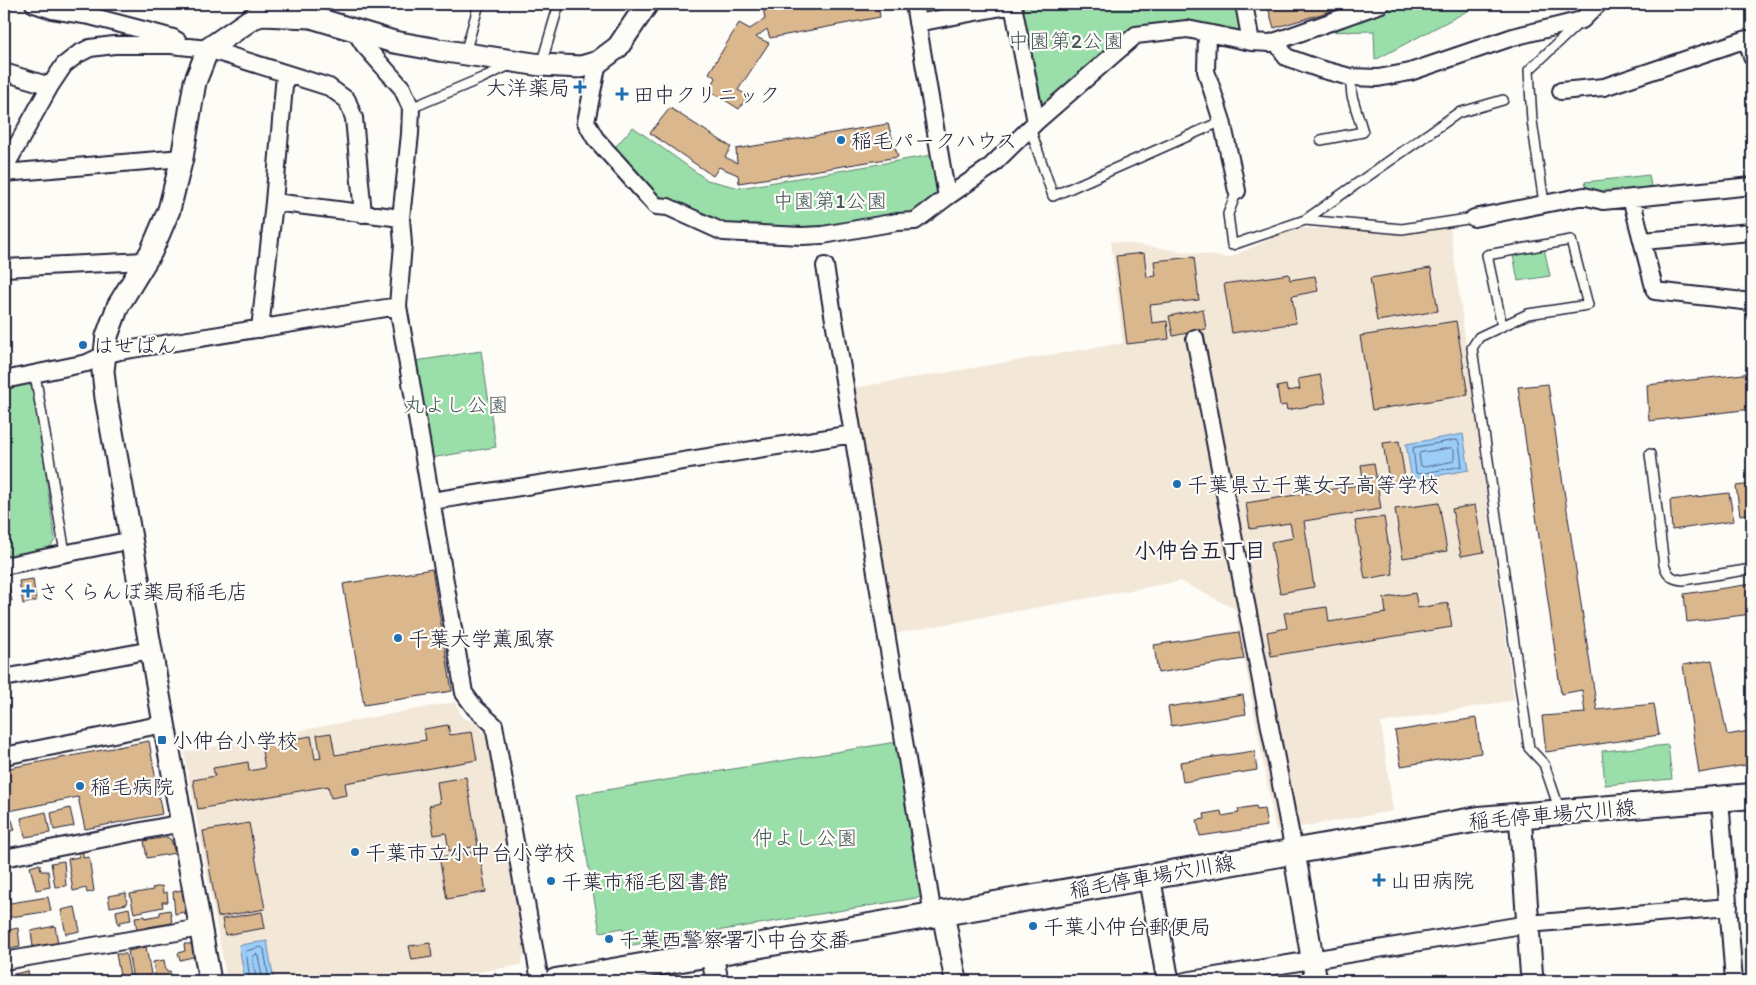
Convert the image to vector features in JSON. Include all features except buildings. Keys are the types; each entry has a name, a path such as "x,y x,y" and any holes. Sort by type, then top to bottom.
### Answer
{"main road":[{"name":"稲毛停車場穴川線","path":"556,981 1478,819 1752,796"}],"street":[{"path":"34,4 52,10 90,16 166,36 173,38 186,47"},
{"path":"210,981 106,398 103,370 107,336 118,306 145,260 169,210 182,158 195,82 208,49 248,21 260,9 311,17 394,42 541,65 581,67 598,62 618,47 647,4"},
{"path":"914,4 947,197"},
{"path":"1244,4 1251,42"},
{"path":"598,62 586,122 595,138 656,206 668,207 723,232 802,236 823,235 897,222 915,221 990,168 1033,125 1136,35 1187,29 1251,42 1271,43 1381,4"},
{"path":"1276,41 1286,58 1350,77 1378,78 1410,72 1513,37 1582,20 1598,4"},
{"path":"917,23 1013,5 1033,125"},
{"path":"355,30 364,45 402,88 411,108 410,134 400,218 403,244 398,306 464,693 475,708 494,725 540,981"},
{"path":"1207,33 1206,71 1222,121 1237,191"},
{"path":"1561,92 1604,87 1747,39 1752,57"},
{"path":"4,169 50,86 64,65 78,54 90,48 114,45 171,45 208,49 329,87 347,100 354,118 363,214"},
{"path":"4,72 50,86"},
{"path":"260,329 274,202 285,74"},
{"path":"4,173 182,158"},
{"path":"1474,218 1584,196 1603,200 1752,186"},
{"path":"1631,198 1655,291 1752,302"},
{"path":"274,202 400,218"},
{"path":"1642,241 1752,232"},
{"path":"4,268 145,260"},
{"path":"825,266 938,914 956,981"},
{"path":"4,380 87,363 104,355 398,306"},
{"path":"1195,338 1294,852 1316,981"},
{"path":"432,501 853,434"},
{"path":"4,566 132,540"},
{"path":"4,678 151,650"},
{"path":"4,756 164,724"},
{"path":"1720,799 1734,981"},
{"path":"1520,816 1532,981"},
{"path":"4,858 182,823"},
{"path":"1149,876 1168,981"},
{"path":"1185,981 1528,924 1729,907"},
{"path":"4,961 201,928"},
{"path":"712,954 717,981"}],"lane":[{"path":"465,53 479,4"},
{"path":"541,65 559,4"},
{"path":"1544,203 1532,121 1529,70 1582,20"},
{"path":"411,108 517,61"},
{"path":"1321,140 1363,132 1352,96 1350,77"},
{"path":"1237,191 1228,214 1232,246 1305,220 1458,113 1502,100"},
{"path":"1033,125 1053,196 1222,121"},
{"path":"1305,220 1402,229 1474,218"},
{"path":"1502,326 1487,255 1571,240 1588,305 1528,314 1479,337 1472,348 1529,748 1544,764 1560,812"},
{"path":"35,374 65,553"},
{"path":"1650,454 1664,564 1668,574 1674,579 1683,580 1752,569"}],"path":[{"path":"462,981 494,974"}],"shaded area":[{"name":"千葉県立千葉女子高等学校","path":"1450,227 1514,700 1381,723 1393,811 1276,831 1235,609 1180,581 893,634 853,388 1123,343 1111,241 1229,258 1293,228 1421,230"},
{"name":"千葉市立小中台小学校","path":"455,702 462,717 477,724 489,739 525,952 520,965 424,981 227,981 184,752"}],"green space":[{"name":"中園第2公園","path":"1020,4 1238,4 1243,27 1235,33 1131,32 1048,103 1041,101"},
{"path":"1392,4 1472,4 1473,8 1375,60 1374,31 1315,32"},
{"name":"中園第1公園","path":"633,127 707,180 740,188 932,155 937,194 912,213 819,229 726,227 661,202 618,158 616,146"},
{"path":"1649,175 1652,192 1601,197 1588,193 1585,182"},
{"path":"1544,248 1550,276 1518,281 1513,254"},
{"name":"丸よし公園","path":"481,351 496,447 431,458 415,361"},
{"path":"27,383 34,389 55,540 48,550 4,559 4,388"},
{"name":"仲よし公園","path":"896,742 922,897 626,946 623,928 600,932 576,795"},
{"path":"1668,745 1672,779 1605,785 1602,751"}],"water":[{"path":"1463,434 1469,470 1412,480 1406,444"},
{"path":"267,941 274,981 245,981 239,945"}],"place":[{"name":"大洋薬局","path":"580,87"},
{"name":"田中クリニック","path":"622,94"},
{"name":"稲毛パークハウス","path":"841,140"},
{"name":"はせぱん","path":"83,345"},
{"name":"千葉県立千葉女子高等学校","path":"1177,484"},
{"name":"さくらんぼ薬局稲毛店","path":"28,591"},
{"name":"千葉大学薫風寮","path":"398,638"},
{"name":"小仲台小学校","path":"162,740"},
{"name":"稲毛病院","path":"80,786"},
{"name":"千葉市立小中台小学校","path":"355,852"},
{"name":"山田病院","path":"1379,880"},
{"name":"千葉市稲毛図書館","path":"551,881"},
{"name":"千葉小仲台郵便局","path":"1033,926"},
{"name":"千葉西警察署小中台交番","path":"609,939"}],"district":[{"name":"小仲台五丁目","path":"1200,550"}]}
